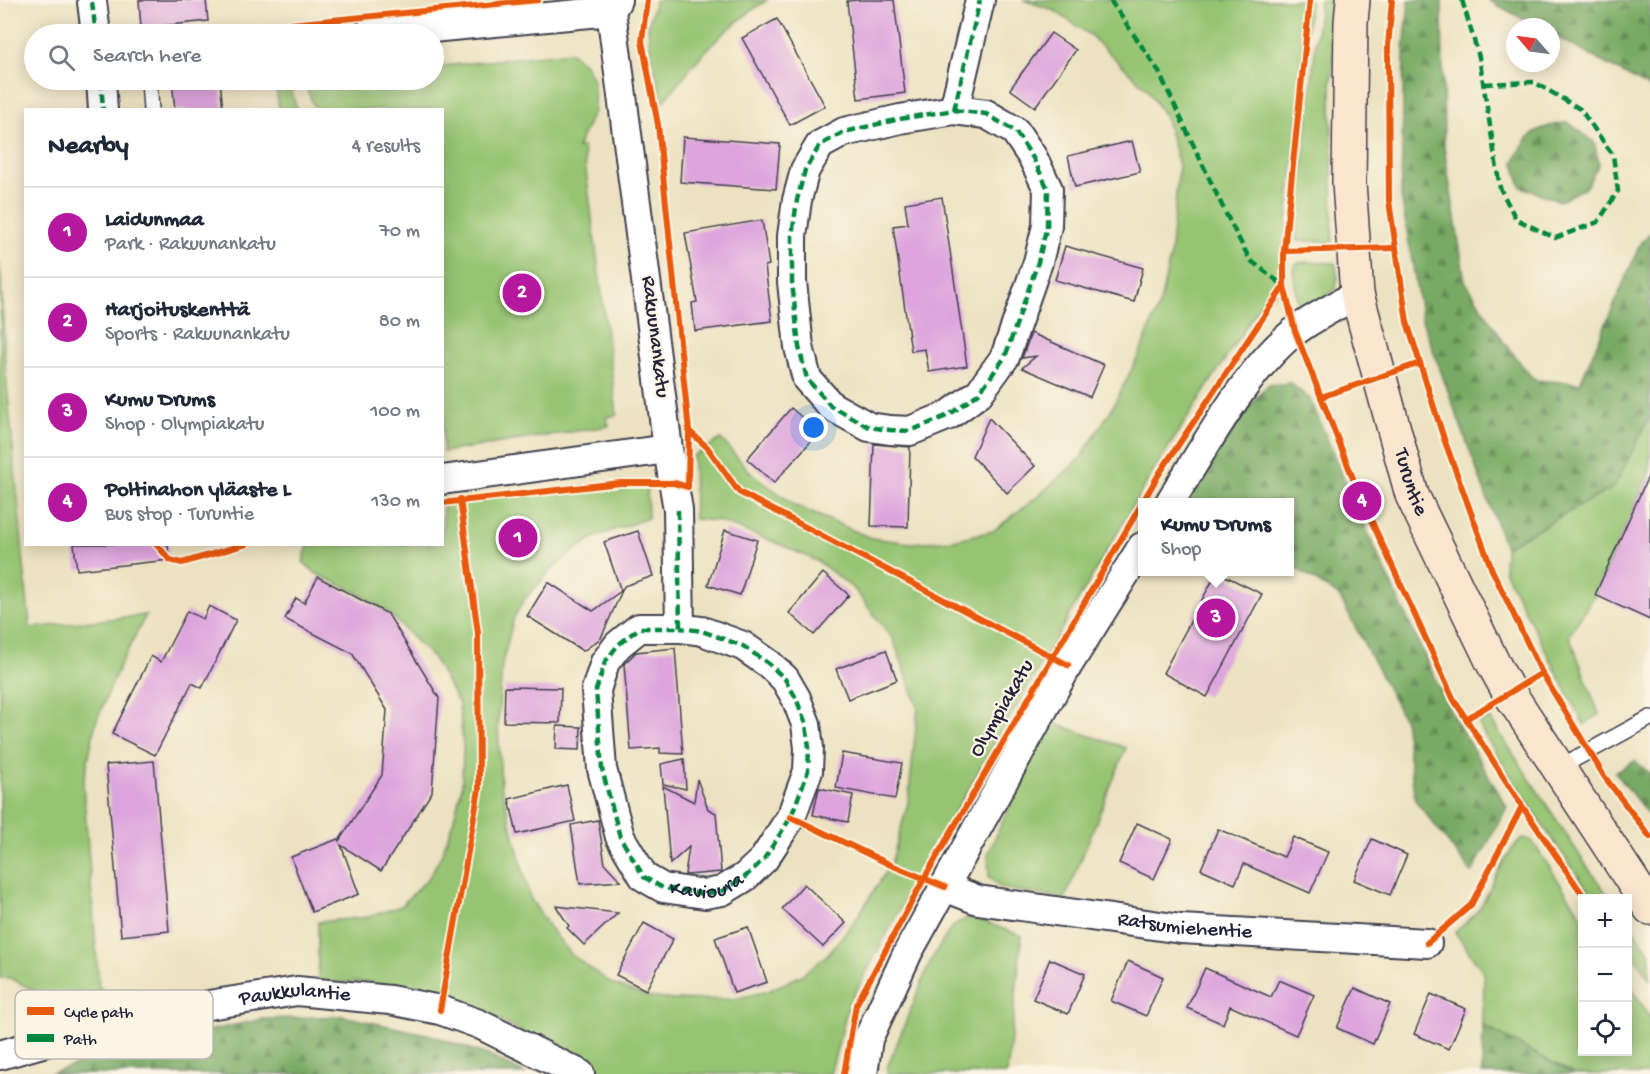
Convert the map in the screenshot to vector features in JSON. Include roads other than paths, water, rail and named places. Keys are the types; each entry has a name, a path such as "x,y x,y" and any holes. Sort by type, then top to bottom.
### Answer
{"main road":[{"name":"Turuntie","path":"1353,0 1349,183 1358,294 1412,495 1492,663 1650,908"}],"street":[{"path":"954,111 980,0"},
{"path":"92,2 95,24"},
{"path":"444,25 614,5"},
{"name":"Rakuunankatu","path":"614,5 668,449"},
{"path":"102,90 104,108"},
{"path":"954,111 986,114 1016,131 1033,158 1048,189 1047,226 1038,262 1005,357 979,393 949,415 910,431 869,427 831,406 807,379 799,347 792,282 792,236 797,200 805,170 820,145 844,132 900,119 954,111"},
{"path":"1173,498 1251,379 1275,351 1295,331 1358,294"},
{"path":"444,480 668,449 678,510 680,627"},
{"name":"Olympiakatu","path":"863,1074 868,1039 908,952 1068,665 1138,555"},
{"name":"Kavioura","path":"680,627 702,631 742,646 769,664 785,679 796,698 806,724 809,748 808,771 791,817 764,859 745,878 722,891 705,894 663,888 644,877 620,837 602,769 596,690 605,662 618,645 639,628 680,627"},
{"name":"Ratsumiehentie","path":"945,887 978,900 1181,929 1427,943"},
{"name":"Paukkulantie","path":"213,1004 297,991 390,1000 440,1010 479,1024 580,1074"},
{"name":"Paukkulantie","path":"0,1055 15,1051"}],"lane":[{"path":"150,90 151,108"},
{"path":"1558,768 1650,718"}],"place":[{"name":"Harjoituskenttä","path":"522,293"},
{"name":"Poltinahon yläaste L","path":"1362,501"},
{"name":"Laidunmaa","path":"518,538"},
{"name":"Kumu Drums","path":"1216,618"}]}
